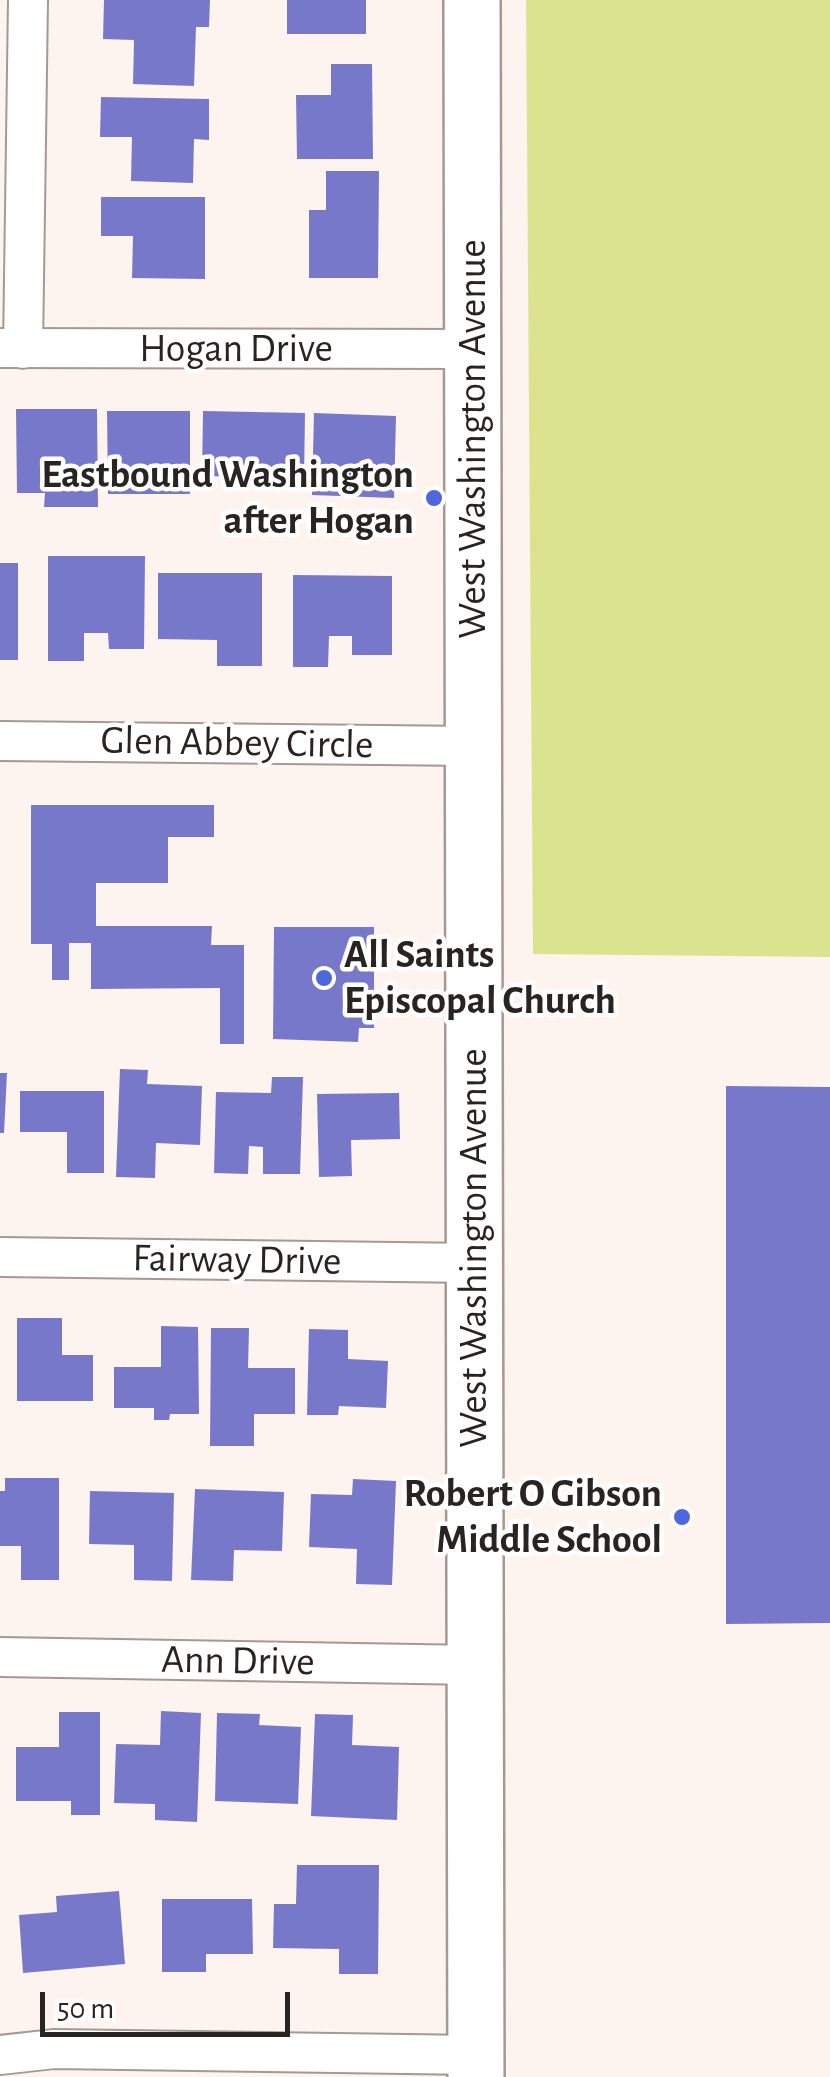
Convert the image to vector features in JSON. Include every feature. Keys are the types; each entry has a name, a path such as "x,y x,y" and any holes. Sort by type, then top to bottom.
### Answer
{"main road":[{"name":"West Washington Avenue","path":"472,0 476,2066"}],"street":[{"path":"12,348 28,0"},
{"name":"Hogan Drive","path":"12,348 472,349"},
{"name":"Glen Abbey Circle","path":"0,741 473,746"},
{"name":"Fairway Drive","path":"0,1258 474,1263"},
{"name":"Ann Drive","path":"0,1658 476,1664"},
{"path":"0,2055 54,2049 476,2066"}],"green space":[{"path":"526,0 830,0 830,957 533,954"}],"building":[{"path":"104,0 210,0 209,27 196,27 194,86 133,84 134,40 103,39"},
{"path":"287,0 366,0 366,34 287,34"},
{"path":"331,64 372,64 373,159 297,159 296,95 331,95"},
{"path":"101,97 209,99 209,140 194,139 193,183 131,181 132,137 100,137"},
{"path":"326,171 379,171 378,278 309,278 309,210 326,210"},
{"path":"101,197 205,197 205,279 132,278 133,236 101,236"},
{"path":"16,409 97,409 98,507 44,507 45,493 17,493"},
{"path":"107,411 190,411 190,494 108,494"},
{"path":"203,411 305,413 304,478 202,476"},
{"path":"314,413 396,416 394,498 312,495"},
{"path":"48,556 145,556 144,649 109,649 108,633 84,633 84,661 48,661"},
{"path":"0,563 18,563 18,660 0,660"},
{"path":"158,573 262,573 262,666 217,666 217,640 158,639"},
{"path":"293,575 392,576 392,655 352,655 352,636 329,636 328,667 293,667"},
{"path":"31,805 214,805 214,837 168,837 168,883 96,883 96,926 212,926 211,945 244,945 244,1044 220,1044 220,988 91,989 91,943 69,943 69,980 52,980 52,944 31,944"},
{"name":"All Saints Episcopal Church","path":"274,927 374,927 374,1028 359,1028 358,1042 273,1039"},
{"path":"120,1069 148,1070 147,1084 202,1086 200,1145 156,1143 155,1178 116,1177"},
{"path":"0,1073 7,1073 4,1133 0,1133"},
{"path":"272,1077 303,1077 300,1174 263,1174 263,1147 249,1146 248,1174 214,1173 216,1092 271,1093"},
{"path":"726,1086 830,1087 830,1623 726,1624"},
{"path":"20,1091 104,1091 104,1173 67,1173 67,1132 20,1132"},
{"path":"399,1093 400,1139 351,1140 352,1176 319,1177 317,1094"},
{"path":"17,1318 62,1318 62,1355 93,1355 93,1401 17,1401"},
{"path":"161,1326 198,1327 199,1414 170,1414 169,1420 154,1420 154,1408 114,1408 114,1367 161,1367"},
{"path":"211,1328 249,1328 248,1368 295,1368 295,1414 254,1414 254,1446 210,1446"},
{"path":"309,1329 348,1330 348,1359 388,1361 386,1408 339,1406 338,1415 307,1415"},
{"path":"5,1478 59,1478 59,1580 21,1580 21,1546 0,1546 0,1491 5,1491"},
{"path":"353,1479 396,1481 392,1585 356,1584 357,1549 309,1547 311,1494 352,1495"},
{"path":"195,1489 284,1492 282,1551 234,1550 233,1581 191,1580"},
{"path":"90,1491 174,1493 172,1581 134,1580 134,1545 89,1544"},
{"path":"161,1711 201,1713 197,1822 155,1820 155,1804 114,1803 116,1744 160,1745"},
{"path":"59,1712 100,1712 100,1815 71,1815 71,1801 16,1801 16,1747 59,1747"},
{"path":"217,1713 260,1714 259,1725 301,1727 298,1804 215,1801"},
{"path":"315,1714 353,1715 352,1745 399,1747 397,1820 311,1816"},
{"path":"297,1865 379,1865 378,1974 339,1974 339,1949 273,1948 274,1904 296,1904"},
{"path":"119,1891 125,1964 23,1973 19,1915 57,1912 56,1896"},
{"path":"162,1899 252,1899 253,1954 206,1954 206,1972 162,1972"}],"place":[{"name":"Eastbound Washington after Hogan","path":"434,498"},
{"name":"All Saints Episcopal Church","path":"324,978"},
{"name":"Robert O Gibson Middle School","path":"682,1517"}]}
